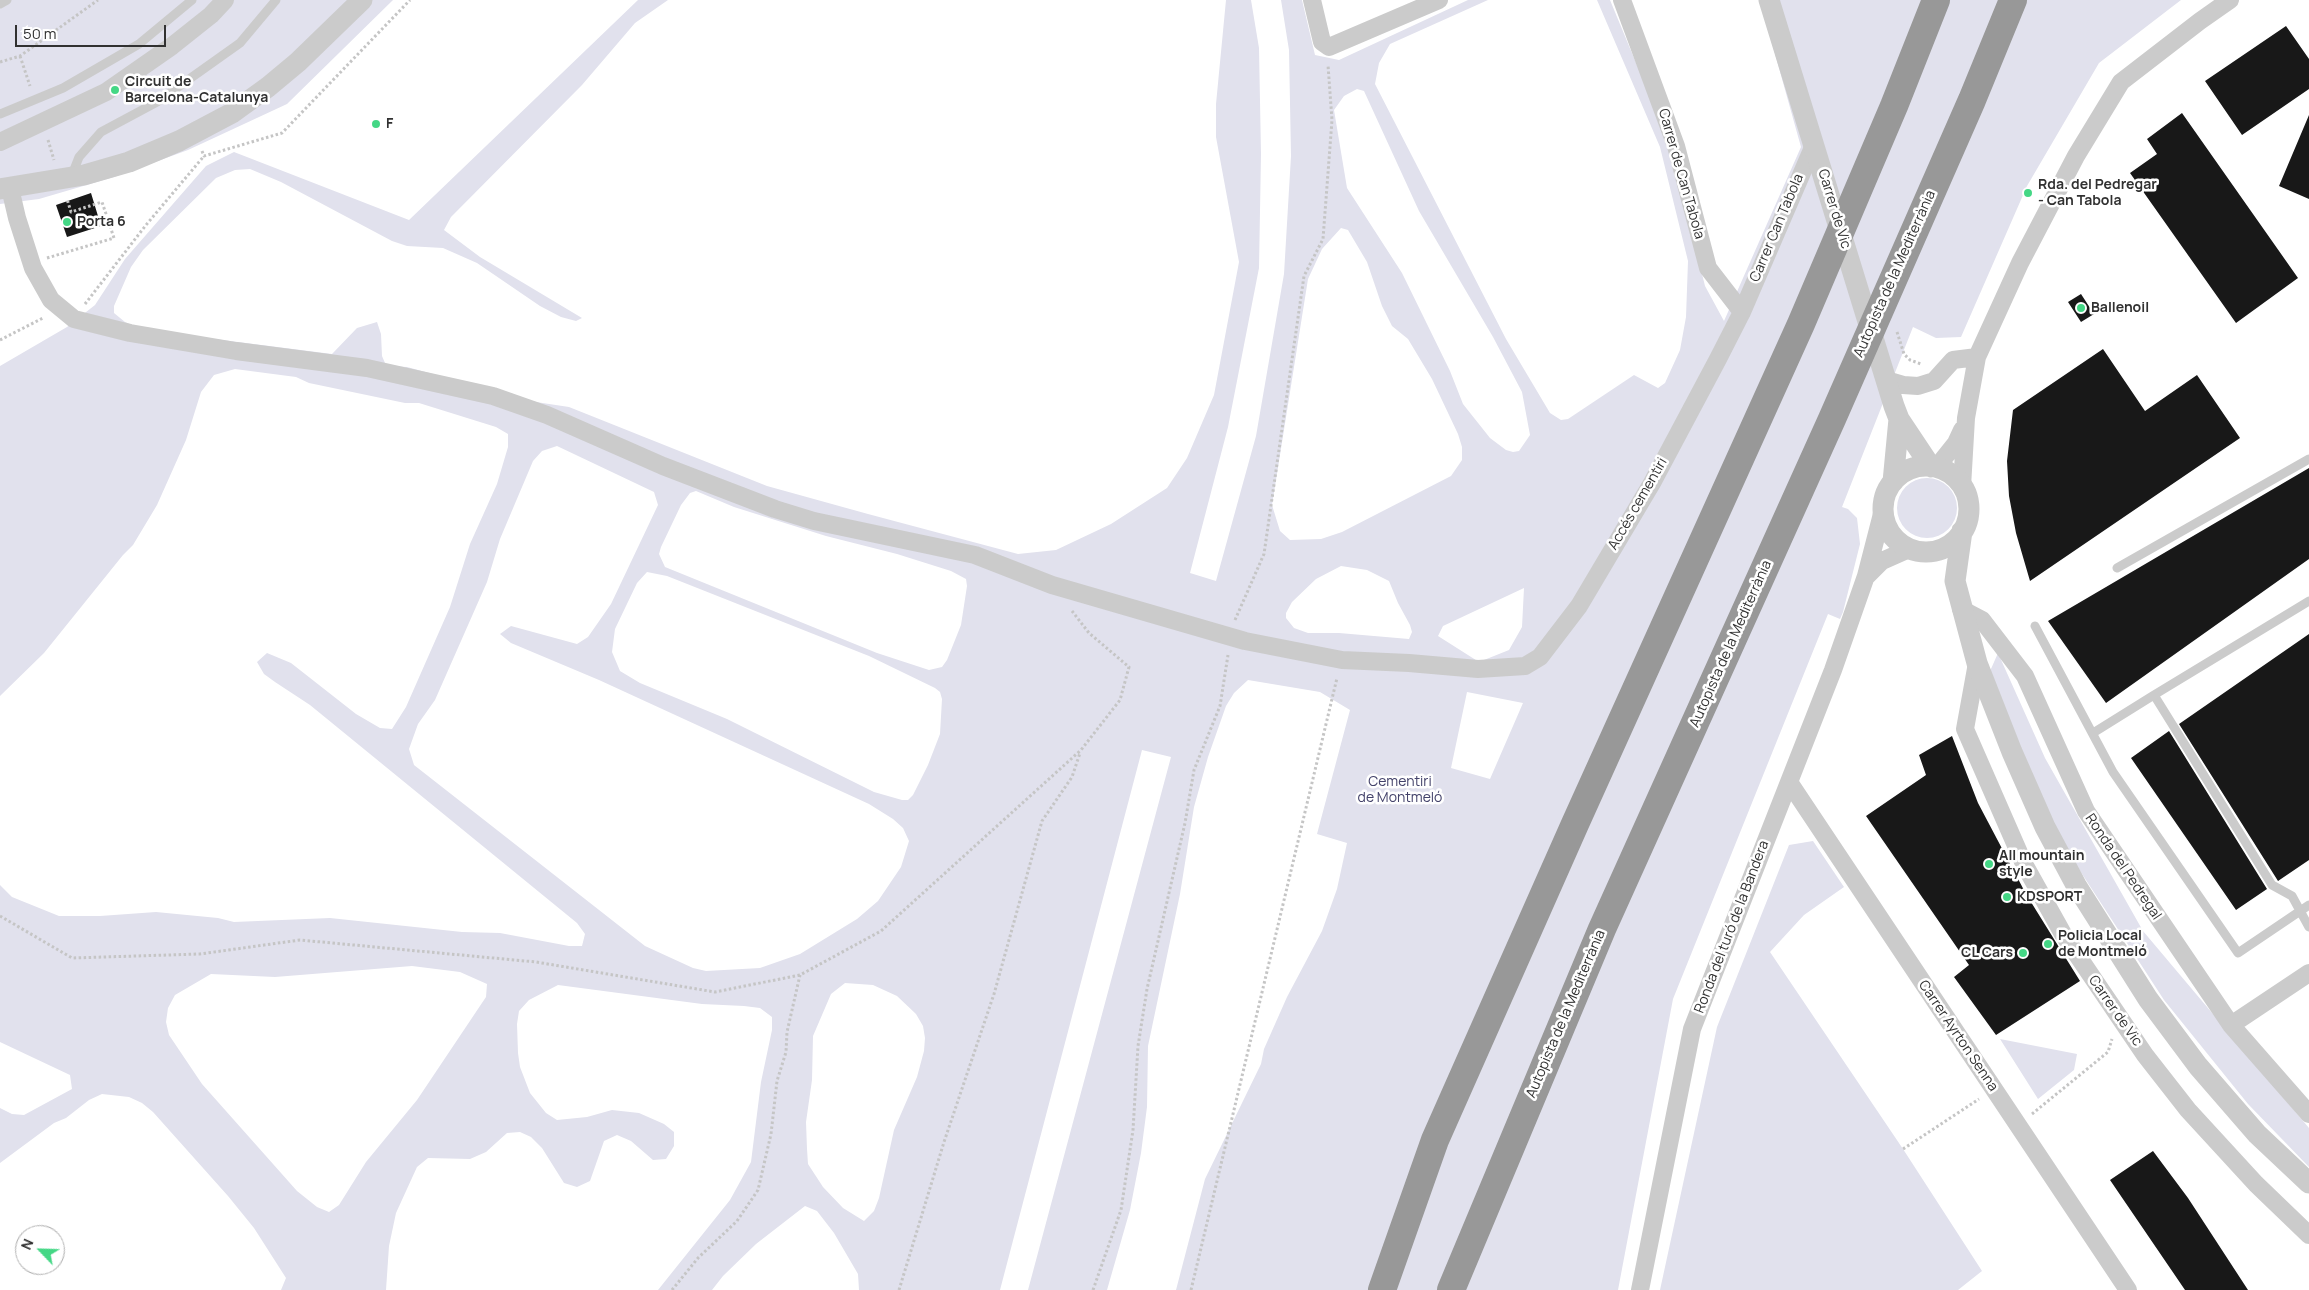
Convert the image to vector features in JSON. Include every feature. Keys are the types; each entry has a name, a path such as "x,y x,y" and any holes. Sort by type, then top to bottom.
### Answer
{"highway":[{"path":"1382,1290 1435,1140 1575,824 1801,324 1894,106 1936,0"},
{"name":"Autopista de la Mediterrània","path":"1451,1290 1602,929 1832,419 1972,100 2013,0"}],"street":[{"path":"0,142 106,92 172,46 211,15 225,0"},
{"path":"67,314 51,300 31,262 17,218 5,189 71,178 129,162 179,141 232,113 298,62 362,0"},
{"path":"1312,0 1322,42 1329,47 1439,0"},
{"name":"Carrer de Can Tabola","path":"1622,0 1676,146 1708,268 1742,312"},
{"name":"Carrer de Vic","path":"1769,0 1899,419 1934,467"},
{"path":"1776,0 1779,30"},
{"path":"1916,551 1936,551 1948,546 1962,531 1968,508 1962,486 1966,418 1977,356 2020,263 2072,162 2121,82 2200,20 2230,0"},
{"name":"Carrer Can Tabola","path":"1742,312 1814,145"},
{"name":"Accés cementiri","path":"67,314 130,333 207,346 367,368 494,396 547,415 663,466 814,522 975,555 1052,585 1099,600 1245,641 1342,660 1478,669 1525,666 1540,657 1579,606 1652,483 1742,312"},
{"path":"1886,380 1903,385 1918,386 1934,381 1953,360 1977,356"},
{"path":"1934,467 1956,443 1966,418"},
{"name":"Carrer de Vic","path":"1893,482 1899,419"},
{"path":"1955,581 1940,564 1892,537 1885,524 1883,510 1885,495 1893,482 1910,470 1934,467 1951,475 1962,486"},
{"name":"Ronda del turó de la Bandera","path":"1640,1290 1692,1029 1833,670 1866,576 1883,510"},
{"name":"Carrer de Vic","path":"1962,531 1955,581 1961,610 1977,663 2012,752 2046,827 2076,885 2148,999 2198,1066 2257,1134 2309,1183"},
{"name":"Ronda del turó de la Bandera","path":"1866,576 1882,561 1916,551"},
{"name":"Ronda del Pedregal","path":"1961,610 1982,620 2025,676 2086,811 2231,1025 2309,1114"},
{"name":"Carrer de Vic","path":"1977,663 1965,729 2024,864 2062,934 2145,1055 2188,1110 2256,1184 2309,1235"},
{"name":"Carrer Ayrton Senna","path":"1789,782 2128,1290"},
{"path":"2231,1025 2309,973"}],"lane":[{"path":"0,4 7,0"},
{"path":"0,114 63,88 139,44 192,0"},
{"path":"71,178 79,157 101,132 157,102 240,42 276,0"},
{"path":"2117,568 2309,459"},
{"path":"2093,733 2309,601"},
{"path":"2035,626 2114,772 2238,953 2309,905"},
{"path":"2154,695 2272,884 2292,896 2309,927"}],"path":[{"path":"0,62 20,56 98,0"},
{"path":"0,340 67,314 109,271 204,156 282,133 410,0"},
{"path":"1232,626 1264,554 1304,276 1324,238 1332,120 1327,56 1329,47"},
{"path":"20,56 25,71"},
{"path":"199,144 204,156"},
{"path":"31,262 114,238 102,202 71,212"},
{"path":"0,916 72,958 200,954 300,940 536,962 715,992 800,975 881,931 1081,750 1120,700 1129,667 1089,633 1052,585"},
{"path":"1094,1290 1122,1210 1133,1130 1138,1046 1147,989 1184,832 1194,770 1220,706 1228,653"},
{"path":"1191,1290 1342,660"},
{"path":"899,1290 944,1142 994,994 1042,821 1072,777 1081,750"},
{"path":"672,1290 698,1258 736,1221 758,1190 771,1134 777,1081 786,1052 787,1032 800,975"},
{"path":"2018,1125 2108,1052 2113,1035"},
{"path":"1904,1149 1994,1089"}],"green space":[{"name":"Circuit de Barcelona-Catalunya","path":"0,0 393,0 287,104 188,150 114,177 39,199 0,204"},
{"name":"Cementiri de Montmeló","path":"638,0 668,0 635,23 582,85 451,217 444,230 480,257 582,318 576,321 561,317 540,306 477,263 443,248 407,246 392,241 281,182 250,169 235,170 216,178 143,250 131,267 114,306 114,313 125,322 144,330 332,354 357,328 377,322 381,334 382,356 385,363 391,366 407,367 536,402 569,407 767,486 868,514 1018,554 1056,550 1111,524 1167,488 1187,458 1214,395 1239,262 1216,137 1216,104 1226,0 1251,0 1259,48 1261,154 1259,268 1228,427 1190,573 1216,581 1256,436 1284,274 1291,156 1289,50 1281,0 1302,0 1315,55 1339,60 1468,0 1488,0 1390,44 1379,63 1375,84 1506,339 1550,413 1561,420 1568,419 1634,375 1658,388 1665,383 1680,350 1686,317 1688,261 1660,147 1597,0 1610,0 1670,145 1705,286 1724,321 1801,147 1760,0 2181,0 2099,63 2027,186 1961,337 1936,338 1913,327 1842,507 1848,509 1857,518 1860,544 1843,612 1840,619 1828,614 1673,999 1618,1290 1176,1290 1205,1179 1261,1064 1264,1049 1287,997 1322,931 1337,889 1347,843 1317,834 1350,710 1320,692 1248,680 1234,693 1226,706 1208,757 1194,807 1180,894 1148,1046 1147,1107 1141,1153 1130,1210 1107,1290 1028,1290 1171,757 1142,750 1000,1290 859,1290 858,1274 834,1233 817,1211 805,1206 756,1244 723,1276 712,1290 658,1290 730,1200 751,1162 761,1082 772,1030 772,1017 760,1008 702,1004 558,985 529,1000 519,1011 517,1024 520,1067 530,1093 546,1113 557,1120 587,1117 612,1110 639,1113 664,1124 674,1132 674,1146 666,1159 653,1160 631,1141 617,1135 604,1141 590,1181 577,1187 564,1183 542,1148 531,1137 520,1132 507,1133 486,1152 470,1159 428,1158 417,1167 396,1213 389,1246 386,1290 281,1290 286,1278 254,1228 153,1112 142,1103 129,1097 102,1094 89,1100 0,1163 0,1108 12,1114 24,1115 72,1089 70,1075 0,1042 0,885 12,897 59,916 100,916 156,912 218,918 234,922 330,918 462,932 500,933 569,946 582,946 585,934 577,923 310,705 264,674 257,662 267,653 291,663 356,714 380,728 392,729 406,707 450,607 470,544 497,484 508,447 508,434 496,427 419,403 405,403 309,383 296,377 235,369 214,375 201,392 186,440 157,505 133,545 44,653 0,696 0,366 67,327 95,305 125,259 206,166 234,152 409,220","holes":["1357,89 1364,91 1419,211 1493,337 1522,392 1530,435 1519,451 1506,450 1490,438 1463,404 1450,371 1402,273 1347,188 1334,110 1344,96","1341,228 1348,230 1367,262 1382,306 1392,326 1408,339 1432,379 1458,434 1462,447 1462,460 1451,476 1342,532 1321,539 1290,540 1280,531 1272,505 1308,279 1322,249","557,446 654,492 658,505 611,604 588,637 577,644 511,626 500,634 511,643 599,680 869,804 893,819 903,828 909,841 901,867 878,901 857,919 800,954 760,968 706,971 693,968 645,946 414,765 409,749 418,724 435,700 487,582 500,539 533,461 542,451","696,491 734,507 826,536 897,554 951,571 966,579 967,586 961,625 947,660 942,667 929,670 877,653 665,567 659,554 681,505 690,493","1341,566 1367,570 1389,581 1412,632 1409,639 1339,633 1308,633 1294,628 1286,618 1286,613 1292,602 1316,579","647,572 667,576 869,656 935,688 940,692 942,699 940,734 928,765 913,795 908,800 874,792 727,719 640,683 620,671 612,652 615,629 637,583","1524,588 1522,627 1509,650 1479,662 1438,636 1443,626","1467,692 1523,703 1490,779 1451,768","412,966 460,972 487,984 486,997 417,1100 366,1162 339,1205 329,1212 317,1207 297,1191 202,1084 169,1035 166,1022 168,1008 175,995 211,974 275,977","845,983 873,985 897,996 916,1014 923,1026 925,1038 924,1051 917,1077 894,1130 879,1198 874,1211 864,1221 843,1208 823,1187 808,1164 806,1122 812,1080 813,1036 831,994"]},
{"path":"1921,478 1933,478 1944,483 1952,491 1957,502 1955,520 1944,533 1933,538 1921,538 1910,533 1902,525 1897,514 1897,502 1902,491 1910,483"},
{"path":"1998,653 2045,758 2143,931 2309,1128 2309,1167 2248,1104 2164,1000 2045,817 1987,678"},
{"path":"1813,841 1844,887 1804,915 1770,952 1903,1149 1982,1271 1958,1290 1660,1290 1717,1027 1789,845"},
{"path":"2000,1039 2077,1054 2074,1070 2038,1099"}],"building":[{"path":"2286,26 2309,59 2309,89 2242,135 2205,81"},
{"path":"2182,113 2298,278 2236,323 2130,173 2157,154 2147,139"},
{"path":"2309,115 2309,199 2279,186"},
{"path":"91,193 101,226 67,237 56,205"},
{"name":"Ballenoil","path":"2081,294 2094,314 2081,322 2068,302"},
{"path":"2103,349 2145,411 2197,375 2240,438 2030,581 2016,533 2009,496 2007,461 2013,410"},
{"path":"2309,468 2309,559 2106,703 2048,621"},
{"path":"2309,634 2309,860 2278,881 2179,724"},
{"path":"2169,731 2267,889 2236,910 2131,758"},
{"path":"1952,736 1978,803 2026,894 2080,981 1996,1035 1954,977 1969,965 1866,816 1926,775 1919,755"},
{"path":"2153,1151 2188,1198 2248,1290 2185,1290 2110,1180"}],"place":[{"name":"Circuit de Barcelona-Catalunya","path":"115,90"},
{"name":"F","path":"376,124"},
{"name":"Rda. del Pedregar - Can Tabola","path":"2028,193"},
{"name":"Porta 6","path":"67,222"},
{"name":"Ballenoil","path":"2081,308"},
{"name":"All mountain style","path":"1989,864"},
{"name":"KDSPORT","path":"2007,897"},
{"name":"Policia Local de Montmeló","path":"2048,944"},
{"name":"CL Cars","path":"2023,953"}]}
